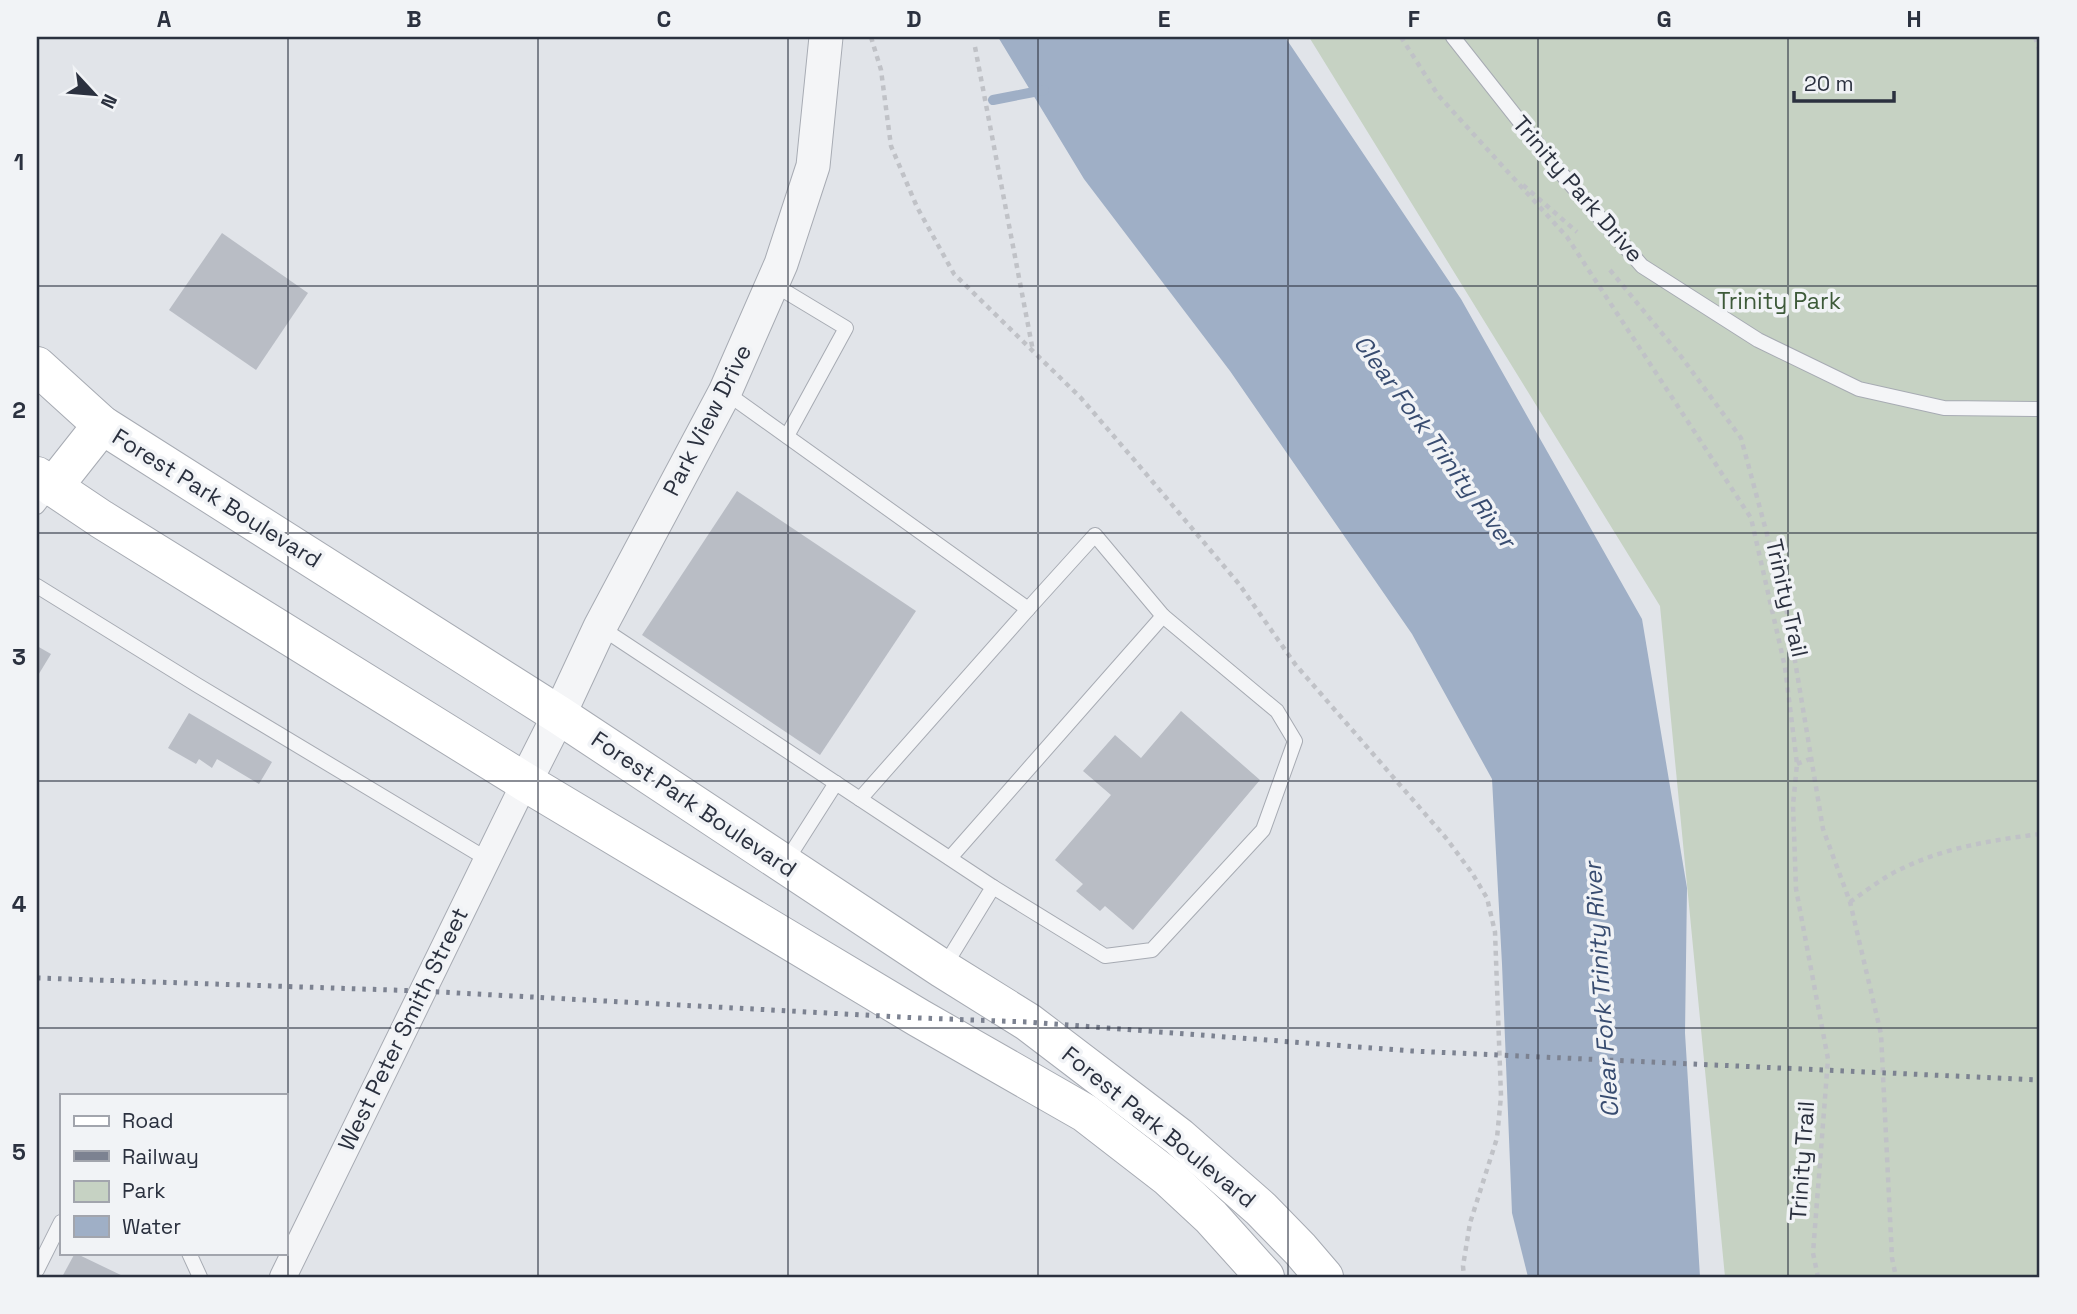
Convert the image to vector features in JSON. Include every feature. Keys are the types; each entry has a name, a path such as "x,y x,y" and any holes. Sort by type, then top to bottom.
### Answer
{"main road":[{"name":"Forest Park Boulevard","path":"37,366 102,425 559,715 943,969 1028,1021 1179,1137 1262,1209 1324,1277"},
{"path":"42,490 102,425"},
{"name":"Forest Park Boulevard","path":"42,490 113,527 525,782 919,1018 1085,1113 1169,1178 1211,1217 1265,1277"}],"street":[{"name":"Park View Drive","path":"525,782 600,627 725,391 773,284 813,166 826,37"},
{"name":"West Peter Smith Street","path":"283,1277 525,782"}],"lane":[{"name":"Trinity Park Drive","path":"1453,37 1554,165 1642,266 1758,340 1859,389 1944,408 2040,409"},
{"path":"773,284 846,328 787,436"},
{"path":"725,391 1028,609"},
{"path":"600,627 993,887 1105,956 1152,950 1263,830 1295,741 1277,712 1163,615 1096,534 860,799"},
{"path":"37,586 487,859"},
{"path":"950,858 1163,615"},
{"path":"784,864 836,783"},
{"path":"943,969 993,887"},
{"path":"37,1270 60,1224"},
{"path":"189,1254 200,1277"}],"path":[{"path":"871,37 881,70 891,146 918,206 954,274 1081,398 1239,584 1295,664 1446,838 1487,898 1495,932 1501,1096 1497,1138 1470,1223 1463,1266 1464,1277"},
{"name":"Trinity Trail","path":"1401,37 1438,95 1567,237 1751,518 1785,667 1797,764 1793,806 1796,889 1828,1059 1813,1253 1818,1277"},
{"path":"2035,37 2040,52"},
{"path":"975,47 1033,351"},
{"path":"1507,172 1581,235"},
{"path":"1605,265 1680,355 1741,438 1785,601 1823,829 1850,902 1881,1034 1892,1258 1896,1277"},
{"path":"1751,518 1762,516"},
{"path":"1797,764 1810,759"},
{"path":"1850,902 1899,870 1944,853 2007,838 2040,834"}],"green space":[{"name":"Trinity Park","path":"1309,37 2040,37 2040,1277 1725,1277 1660,606"}],"water":[{"name":"Clear Fork Trinity River","path":"998,37 1285,37 1461,299 1642,619 1687,888 1685,1033 1700,1277 1528,1277 1512,1213 1492,779 1412,634 1230,371 1084,179"}],"building":[{"path":"222,233 308,293 256,370 169,310"},
{"path":"737,491 916,611 820,755 642,635"},
{"path":"37,646 51,654 37,677"},
{"path":"1181,711 1260,780 1133,930 1105,906 1100,911 1076,891 1083,884 1055,860 1111,795 1083,771 1115,735 1141,758"},
{"path":"189,713 272,762 259,784 217,759 212,768 199,759 196,764 168,748"},
{"path":"74,1254 77,1254 125,1277 62,1277"}],"waterway":[{"path":"993,100 1044,90"}],"railway":[{"path":"37,978 421,991 1028,1022 1412,1051 2040,1080"}]}
